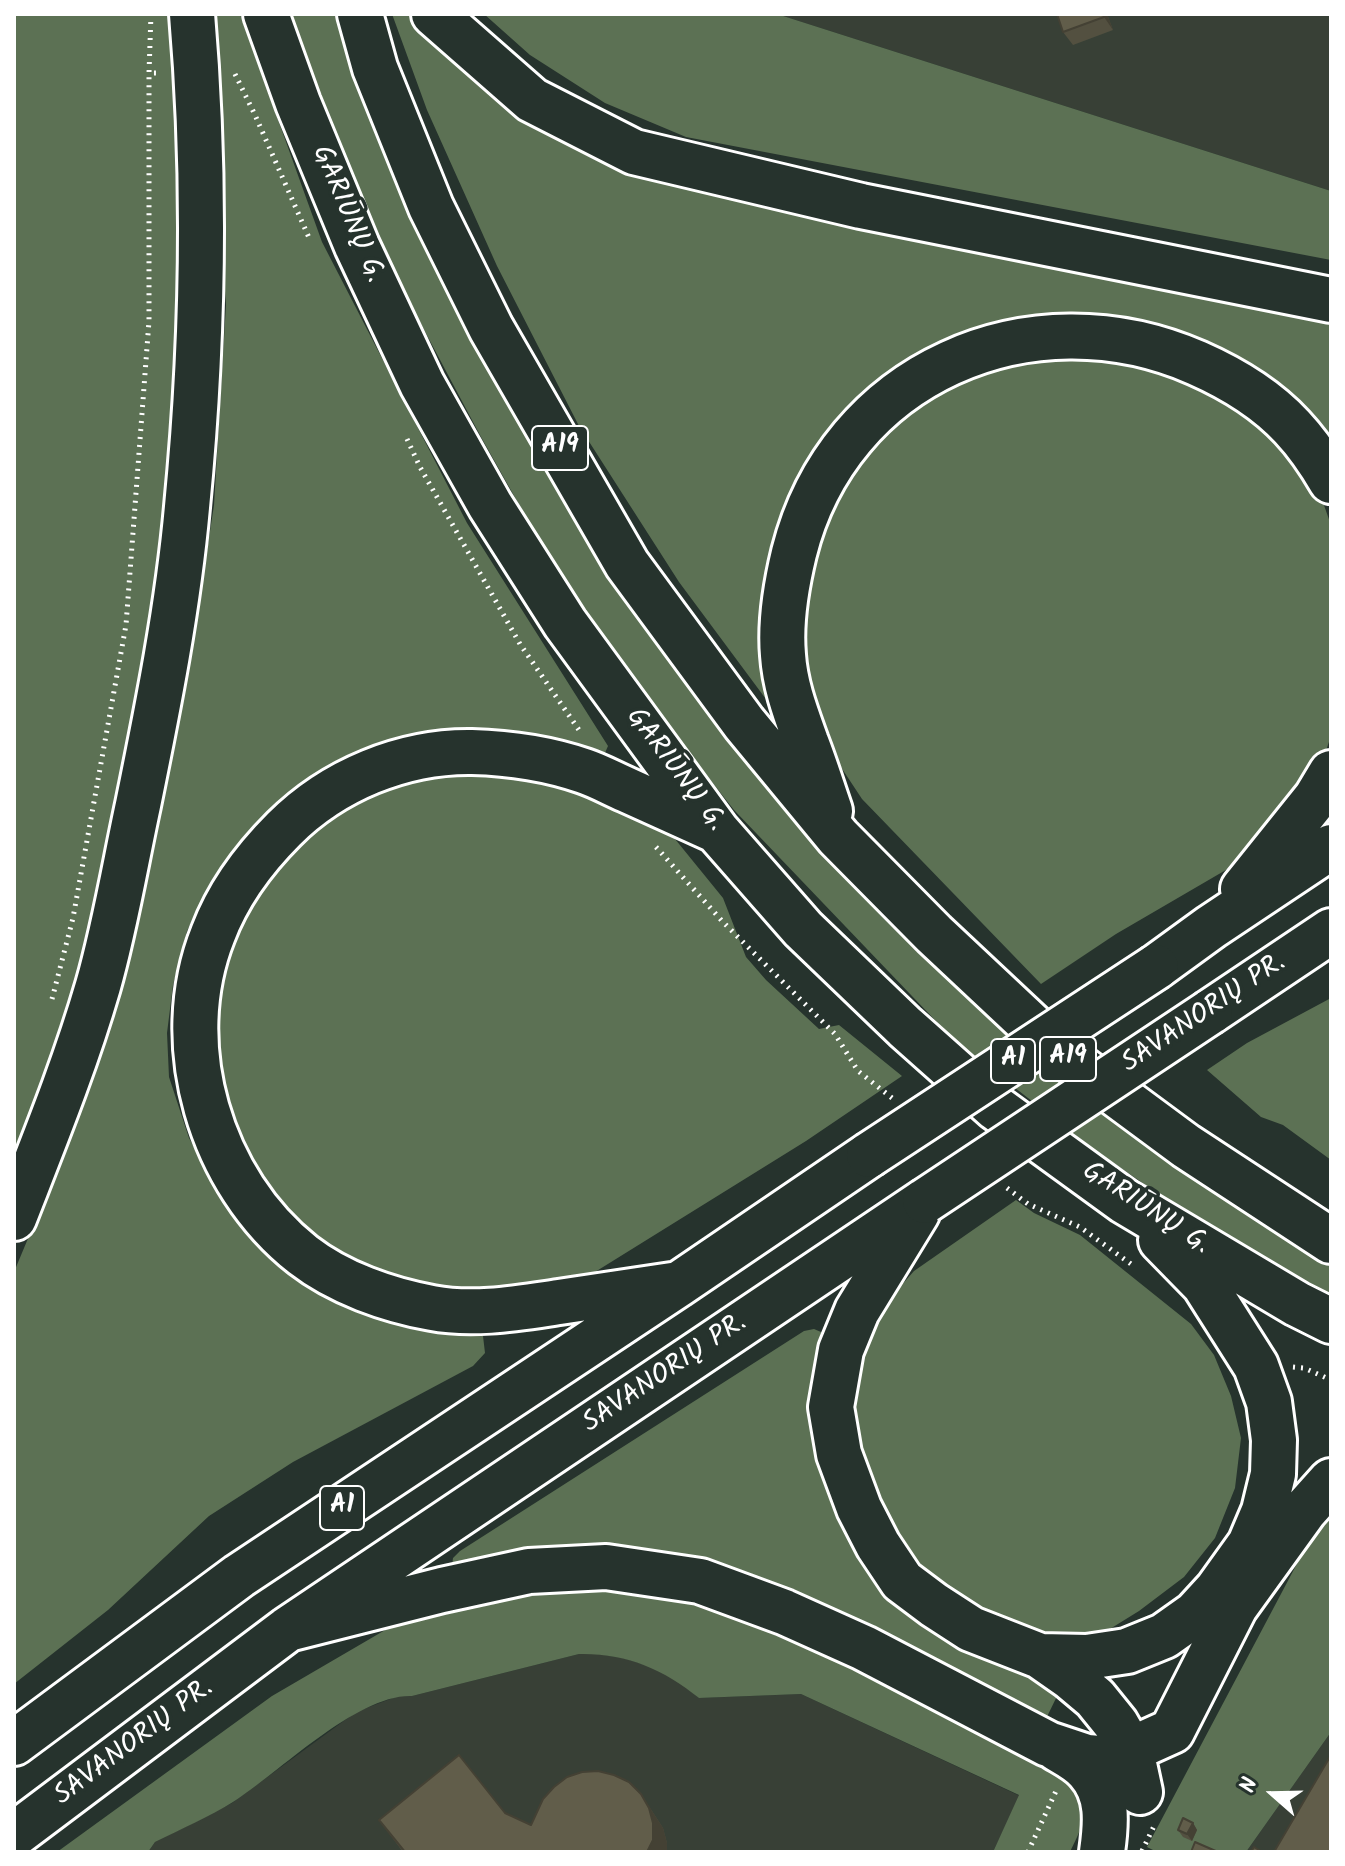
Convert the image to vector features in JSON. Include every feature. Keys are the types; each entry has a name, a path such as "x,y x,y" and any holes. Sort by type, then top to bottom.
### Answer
{"highway":[{"path":"14,1218 63,1091 98,985 146,768 170,635 187,508 200,282 199,121 192,14"},
{"name":"GARIŪNŲ G.","path":"266,14 298,103 357,246 422,384 490,505 565,623 717,831 803,929 905,1027 996,1108 1124,1201 1331,1321"},
{"name":"A19","path":"360,14 375,68 431,207 491,328 627,564 744,723 838,837 934,934 1063,1055 1186,1146 1331,1241"},
{"path":"434,14 532,100 634,152 861,206 1331,300"},
{"path":"838,837 789,693 783,654 784,608 797,541 809,506 826,472 845,443 898,393 935,370 989,348 1026,339 1070,337 1122,341 1171,352 1251,392 1292,427 1331,481"},
{"path":"679,1284 516,1309 472,1312 434,1309 395,1300 331,1273 278,1232 251,1200 228,1163 211,1125 200,1086 194,1047 196,1009 201,974 213,934 246,872 297,816 326,794 358,777 394,764 433,754 473,752 539,759 586,772 717,831"},
{"path":"1211,927 1316,798 1331,773"},
{"name":"A1","path":"14,1743 239,1576 1156,967 1331,847"},
{"name":"SAVANORIŲ PR.","path":"14,1835 288,1629 1331,931"},
{"path":"925,1201 857,1311 841,1350 831,1407 839,1454 859,1508 878,1545 902,1581 971,1629 1040,1656 1095,1698 1116,1724 1131,1750 1140,1792"},
{"path":"1040,1656 1087,1657 1127,1651 1164,1636 1195,1614 1217,1590 1250,1544 1264,1511 1273,1474 1274,1440 1269,1402 1256,1366 1204,1284 1124,1201"},
{"path":"1059,1750 1110,1759 1172,1731 1235,1607 1278,1545 1331,1481"},
{"path":"1235,1607 1250,1544"},
{"path":"288,1629 529,1571 606,1567 700,1581 784,1612 864,1648 1059,1750 1088,1771 1101,1792 1107,1821 1102,1852"}],"path":[{"path":"50,1006 73,918 126,625 149,321 149,73"},
{"path":"1028,1852 1059,1750"}],"shaded area":[{"path":"777,14 1331,14 1331,191"},
{"path":"579,1654 623,1658 652,1667 676,1679 699,1698 801,1694 1020,1796 993,1852 148,1852 155,1842 232,1803 356,1712 398,1696 412,1696"},
{"path":"1331,1732 1331,1852 1246,1852"}],"green space":[{"path":"14,14 173,14 184,309 158,605 102,892 57,1057 14,1183"},
{"path":"205,14 240,14 322,242 467,523 608,746 601,762 475,737 247,837 211,881 187,931 173,985 167,1033 169,1077 189,1138 220,1194 261,1241 311,1288 358,1312 411,1329 475,1330 483,1336 485,1353 473,1366 293,1462 209,1516 108,1610 14,1684 14,1272 57,1169 106,1029 149,865 186,687 214,505 226,305"},
{"path":"292,14 335,14 359,89 455,306 530,443 618,584 713,715 1299,1244 1331,1264 1331,1298 1173,1204 1092,1148 955,1041 734,810 614,657 535,533 481,437 396,277 327,119"},
{"path":"392,14 417,14 544,119 1331,315 1331,445 1200,344 1108,315 1007,322 845,414 805,467 779,530 767,601 777,714 679,582 579,426 497,266 427,110"},
{"path":"484,14 777,14 1331,191 1331,260 686,137 605,103 530,55"},
{"path":"1060,353 1134,361 1188,377 1238,405 1283,444 1320,494 1331,525 1331,736 1321,765 1283,818 1231,867 1116,934 1041,984 862,799 825,743 796,632 816,521 881,430 941,386 998,365"},
{"path":"498,769 575,786 632,809 675,839 723,898 746,957 766,980 819,1029 839,1025 902,1076 806,1141 595,1272 529,1294 464,1298 330,1259 281,1213 216,1095 209,1022 223,952 255,889 300,836 360,796 428,772"},
{"path":"1331,998 1331,1160 1283,1125 1261,1117 1207,1070 1247,1043"},
{"path":"1016,1200 1034,1213 1080,1235 1191,1324 1214,1355 1231,1396 1241,1438 1235,1488 1215,1538 1184,1577 1139,1611 1084,1645 1020,1636 910,1566 851,1444 854,1359 877,1313 914,1271"},
{"path":"814,1329 821,1332 825,1342 829,1484 1005,1664 1060,1690 1042,1727 822,1614 452,1566 453,1558 460,1551 804,1331"},
{"path":"1331,1507 1331,1732 1246,1852 1157,1852 1147,1847 1309,1541"},
{"path":"612,1583 750,1613 1055,1763 1085,1798 1083,1822 1070,1852 993,1852 1019,1795 801,1694 699,1698 672,1679 643,1665 613,1656 579,1654 390,1699 367,1708 320,1737 233,1802 155,1842 148,1852 57,1852 272,1696 404,1619 462,1601"}],"building":[{"path":"1057,14 1103,14 1104,17 1063,32"},
{"path":"459,1755 505,1813 531,1825 543,1799 567,1777 598,1771 614,1775 629,1782 641,1794 653,1823 653,1840 647,1852 405,1852 379,1820"},
{"path":"1331,1755 1331,1852 1274,1852"},
{"path":"1183,1818 1193,1823 1187,1834 1178,1830"},
{"path":"1195,1842 1218,1852 1191,1852"}]}
